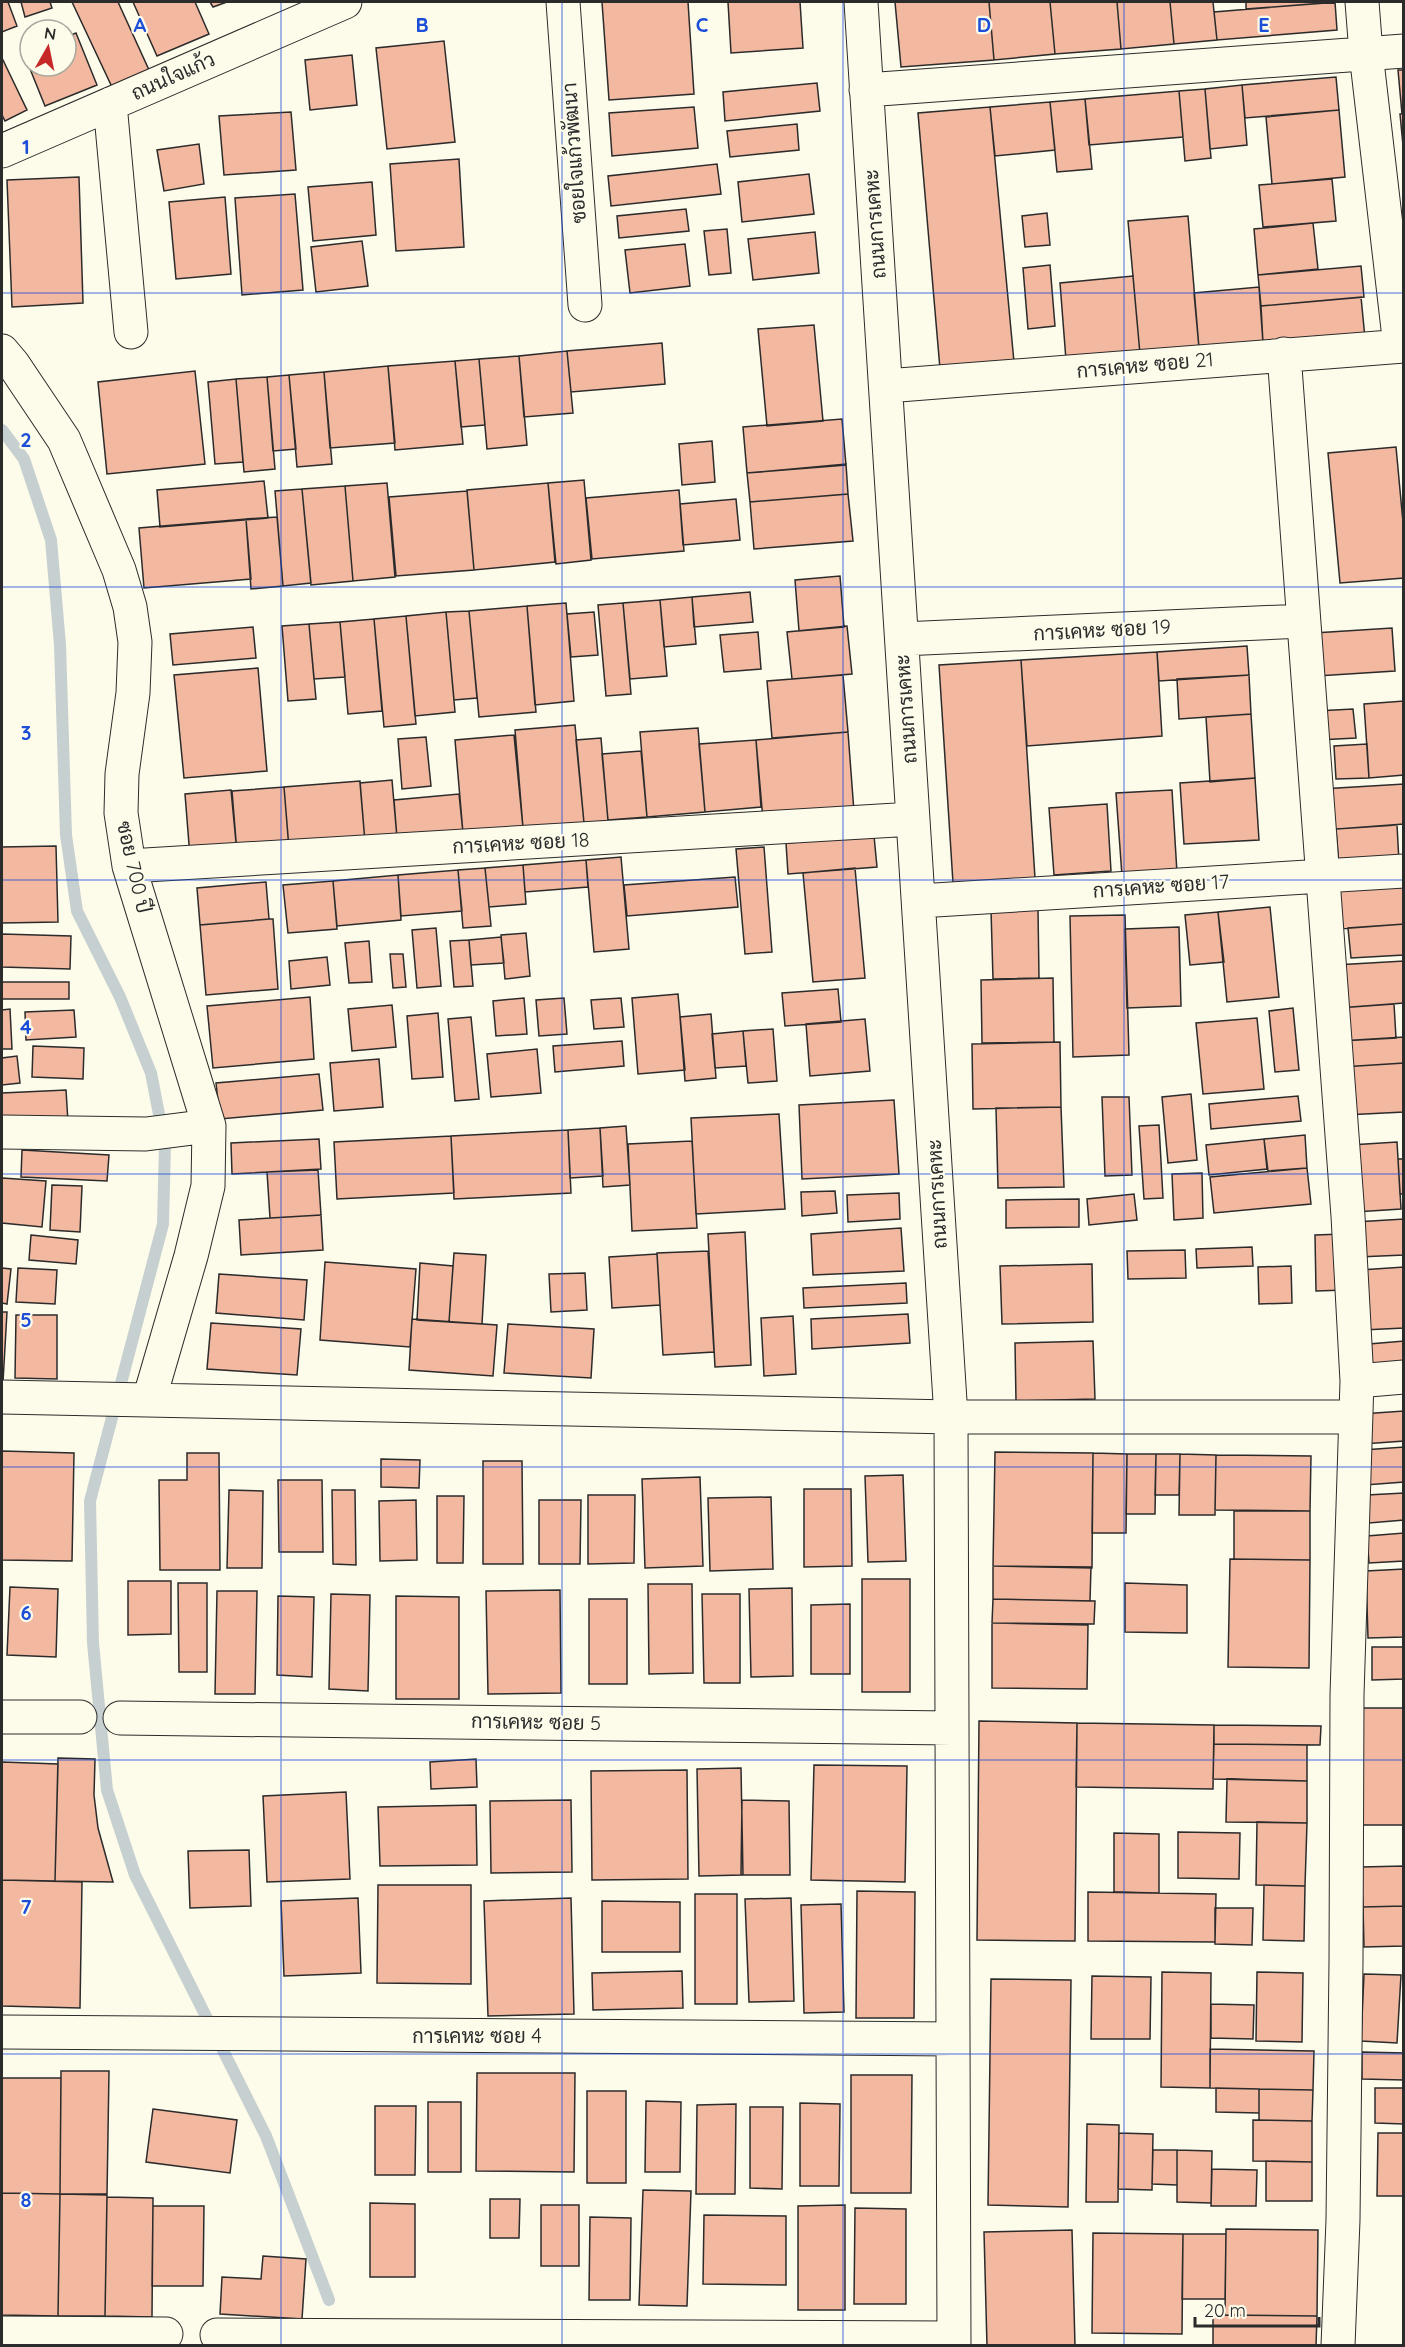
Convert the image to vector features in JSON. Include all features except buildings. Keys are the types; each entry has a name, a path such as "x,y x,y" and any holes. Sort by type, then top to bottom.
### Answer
{"street":[{"name":"ถนนใจแก้ว","path":"2,151 345,2"},
{"name":"ซอยใจแก้วพัฒนา","path":"563,2 585,305"},
{"name":"ถนนการเคหะ","path":"861,2 951,1417 954,2342"},
{"path":"1362,2 1366,53 1402,346"},
{"path":"866,90 1404,51"},
{"path":"110,104 131,332"},
{"name":"การเคหะ ซอย 21","path":"886,386 1402,346"},
{"name":"ซอย 700 ปี","path":"2,351 64,440 119,570 130,607 135,642 133,693 122,774 121,813 129,866 209,1126 208,1186 192,1256 149,1400"},
{"path":"1284,354 1348,1216 1357,1381 1354,1417 1347,1695 1343,2220 1338,2346"},
{"name":"การเคหะ ซอย 19","path":"902,639 1303,621"},
{"name":"การเคหะ ซอย 18","path":"129,866 913,819"},
{"name":"การเคหะ ซอย 17","path":"918,901 1404,872"},
{"path":"2,1132 146,1134 209,1126"},
{"path":"1357,1381 1404,1377"},
{"path":"2,1396 951,1417 1354,1417"},
{"path":"2,1717 80,1717"},
{"name":"การเคหะ ซอย 5","path":"120,1718 952,1728"},
{"name":"การเคหะ ซอย 4","path":"2,2032 953,2039"},
{"path":"2,2333 166,2334"},
{"path":"217,2335 954,2342"}],"waterway":[{"path":"2,430 24,459 51,540 60,645 66,835 77,911 120,997 151,1073 165,1145 163,1224 90,1501 93,1643 107,1790 135,1875 266,2136 329,2300"}]}
